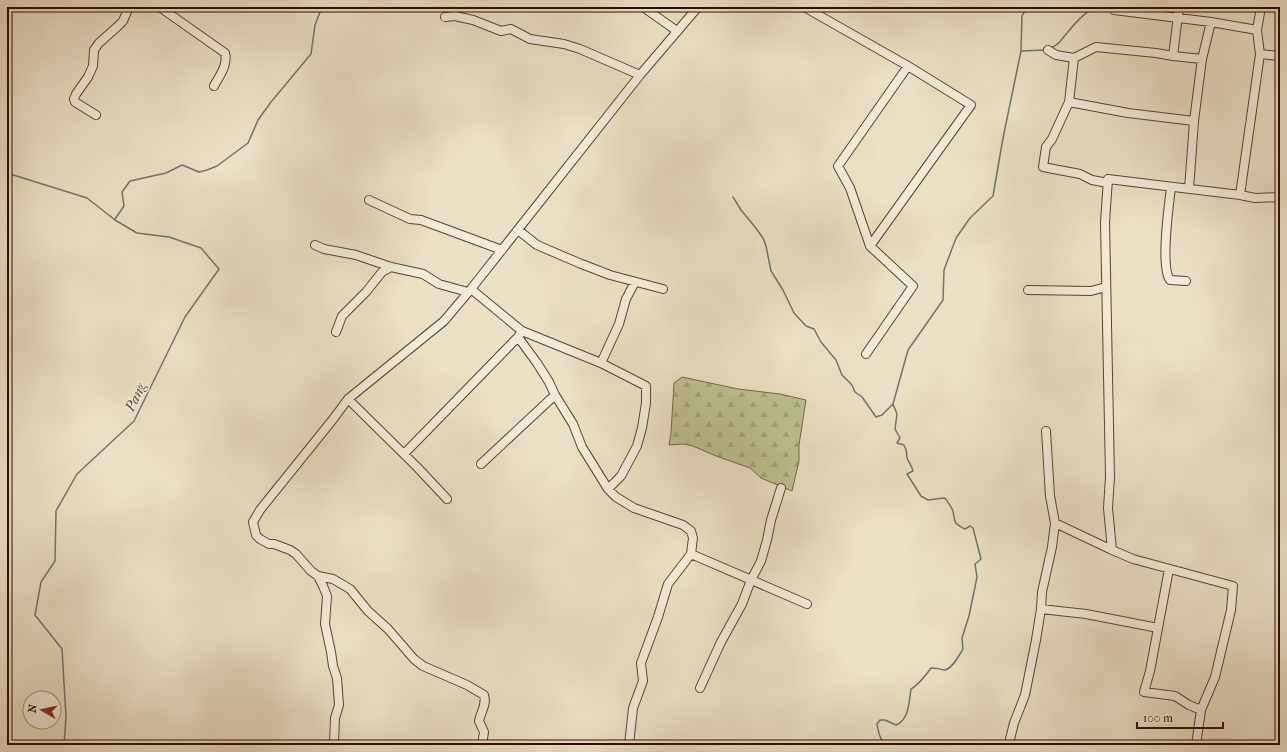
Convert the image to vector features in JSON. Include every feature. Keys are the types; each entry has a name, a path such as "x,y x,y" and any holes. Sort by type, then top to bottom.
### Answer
{"street":[{"path":"96,115 75,102 74,99 93,66 94,50 99,42 122,21 129,7"},
{"path":"161,7 225,52 227,60 214,86"},
{"path":"643,7 677,31"},
{"path":"336,745 334,743 335,718 339,705 337,678 324,624 326,596 318,576 290,550 274,544 269,544 260,539 256,535 253,522 260,510 348,399 444,321 470,291 640,75 698,7"},
{"path":"807,7 806,8 908,66 971,105 870,246"},
{"path":"1173,56 1179,7"},
{"path":"1240,195 1260,54 1257,30 1261,7"},
{"path":"1114,10 1211,22 1257,30"},
{"path":"445,17 455,16 473,20 501,31 511,29 530,39 564,44 580,49 640,75"},
{"path":"1189,189 1194,122 1202,59 1211,22"},
{"path":"1048,50 1056,55 1074,58 1096,47 1202,59"},
{"path":"1260,54 1280,56"},
{"path":"1074,58 1069,102 1052,139 1046,147 1043,167 1080,174 1092,180 1108,183"},
{"path":"866,354 913,286 870,246 850,188 838,166 908,66"},
{"path":"1069,102 1128,113 1194,122"},
{"path":"1112,550 1108,508 1110,477 1105,222 1108,179 1255,198 1280,197"},
{"path":"1171,186 1166,225 1165,253 1168,277 1170,280 1186,281"},
{"path":"369,200 410,219 422,220 502,250"},
{"path":"518,230 537,245 604,273 663,289"},
{"path":"315,245 324,249 356,255 391,267 423,274 440,284 470,291 520,334 573,424 582,447 608,489 616,497 634,508 683,525 691,531 693,538 691,554 668,584 641,664 642,681 633,708 629,745"},
{"path":"336,332 342,316 382,272 391,267"},
{"path":"601,363 619,324 626,299 635,282"},
{"path":"1028,290 1090,291 1106,287"},
{"path":"520,334 601,363 646,386 646,404 637,446 621,476 608,489"},
{"path":"404,454 520,334"},
{"path":"481,464 555,395"},
{"path":"348,399 447,499"},
{"path":"1011,745 1010,739 1014,723 1026,695 1041,609 1042,592 1052,547 1055,523 1050,496 1046,431"},
{"path":"700,688 721,642 742,604 761,561 781,488"},
{"path":"1055,523 1133,559 1233,586 1231,610 1215,677 1201,710 1196,745"},
{"path":"691,554 807,604"},
{"path":"1168,569 1150,671 1144,692 1175,696 1189,705 1201,710"},
{"path":"318,576 333,579 350,589 368,611 388,630 414,659 423,666 467,685 484,695 486,701 479,721 484,732 482,745"},
{"path":"1041,609 1086,614 1158,628"}],"green space":[{"path":"682,377 738,389 780,394 806,400 799,445 799,461 792,491 761,478 750,468 693,446 683,444 669,445 674,383"}],"waterway":[{"path":"115,219 124,206 122,192 130,181 166,173 182,165 199,172 207,170 217,166 248,143 258,120 311,54 315,25 322,7"},
{"path":"884,745 879,734 877,724 880,720 885,720 896,725 900,723 904,719 908,710 911,689 919,683 931,668 944,670 950,668 963,649 962,638 969,616 977,577 975,564 981,559 973,528 970,526 965,529 956,524 953,511 946,499 928,500 921,496 907,474 913,471 907,458 904,445 897,443 900,438 895,429 897,414 893,404 908,350 943,300 944,270 956,238 970,218 993,196 1021,51 1022,16 1027,7"},
{"path":"1051,48 1060,42 1080,18 1095,7"},
{"path":"1021,51 1045,50"},
{"name":"Pang","path":"7,173 87,198 115,220 137,233 169,237 201,248 219,269 185,317 134,421 77,474 56,511 55,561 41,582 35,615 62,649 66,717 64,745"},
{"path":"733,197 741,210 763,238 771,271 783,290 794,313 806,326 814,329 821,342 836,360 842,375 852,385 855,392 862,397 876,417 882,415 893,404"}]}
